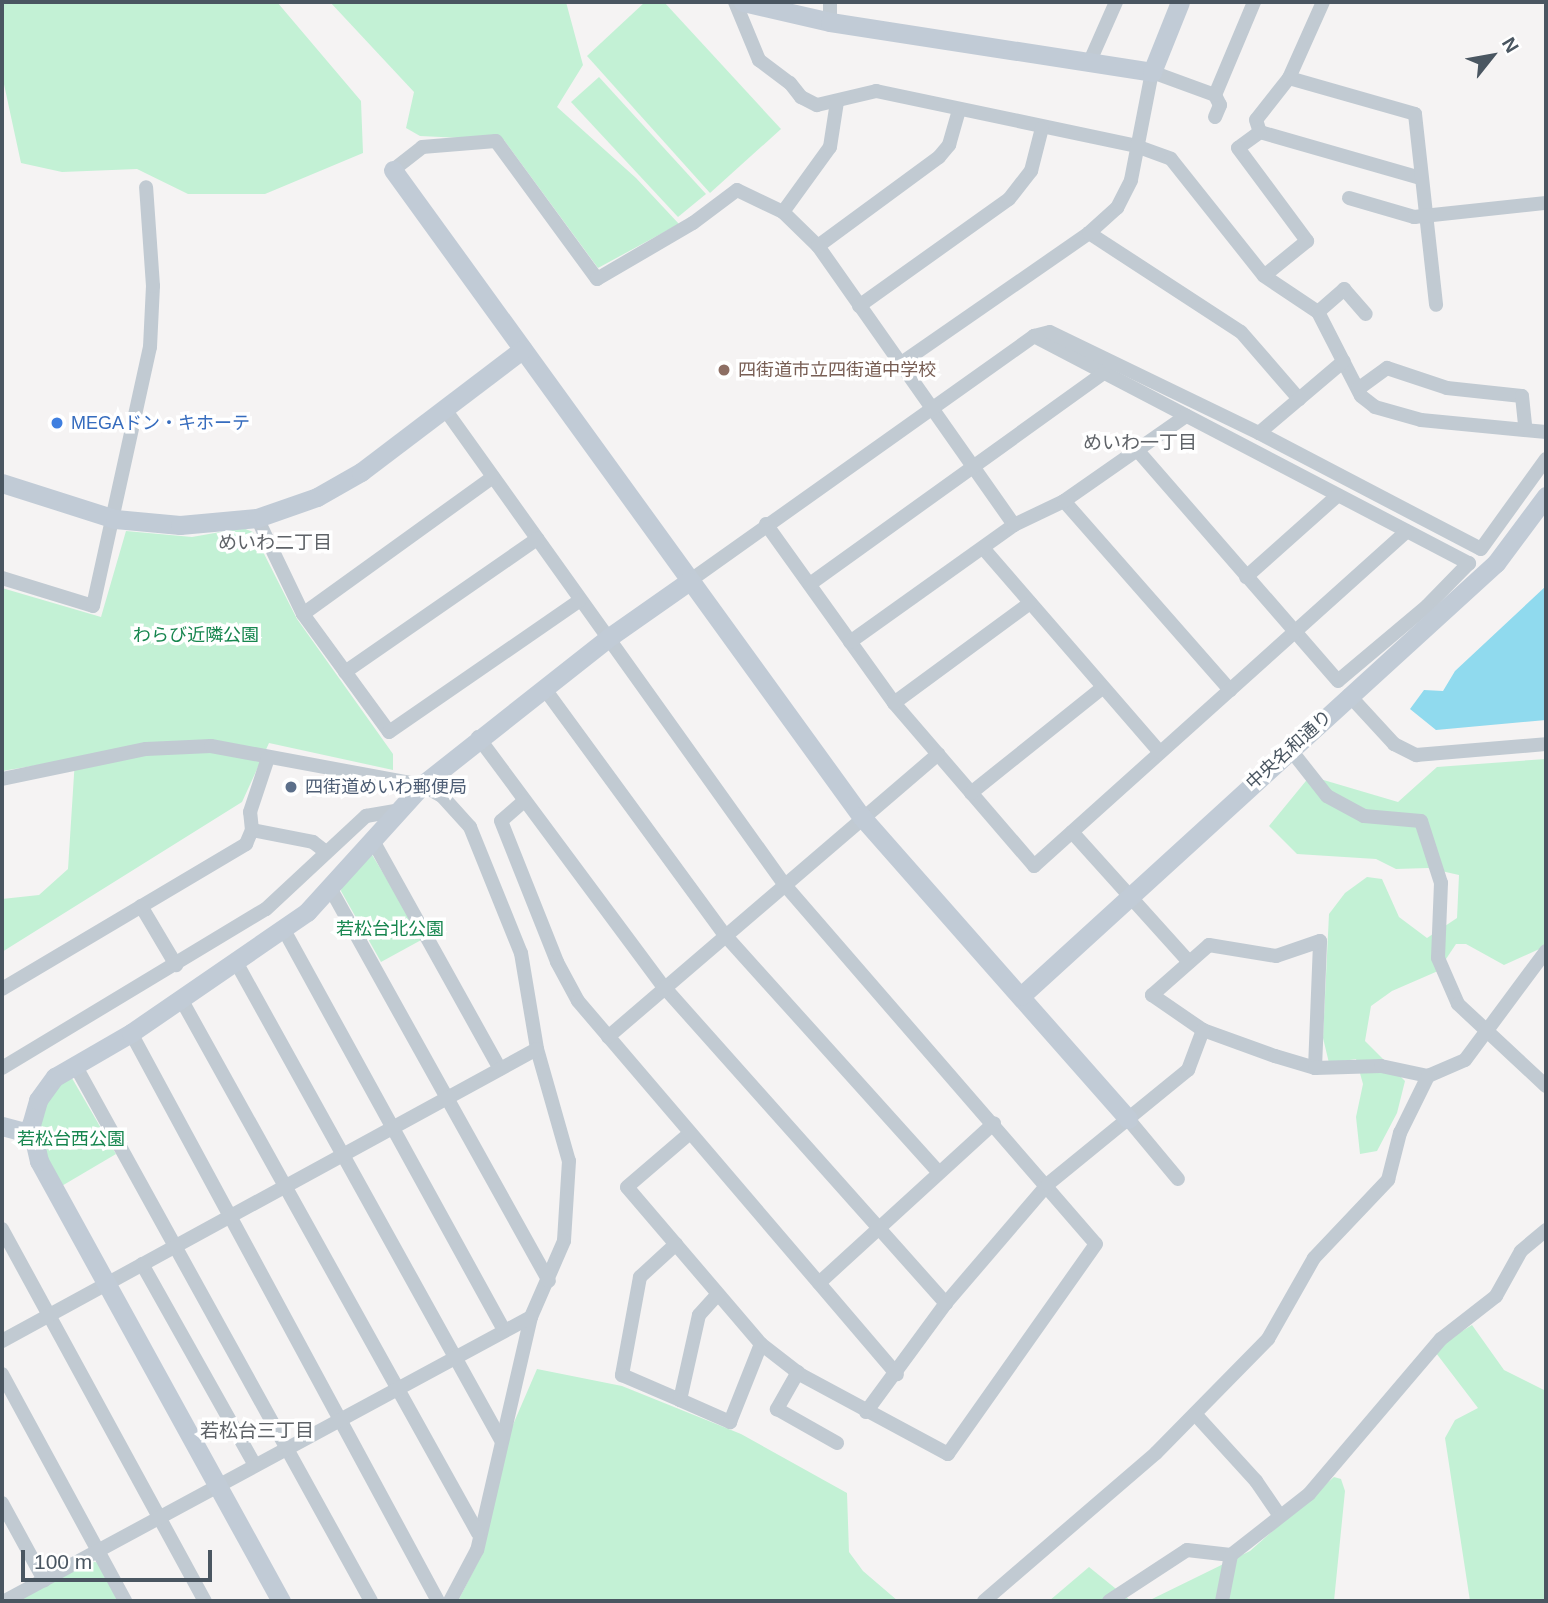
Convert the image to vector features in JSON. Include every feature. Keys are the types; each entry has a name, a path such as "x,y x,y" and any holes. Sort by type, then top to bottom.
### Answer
{"street":[{"path":"735,2 769,71 817,105 876,91 1136,146 1180,166 1264,276 1318,312 1358,389 1375,407 1391,414 1525,427 1546,432"},
{"path":"743,2 830,22 1152,72 1214,95 1220,105 1215,117"},
{"path":"830,2 830,22"},
{"path":"1090,61 1116,2"},
{"path":"900,364 1089,233 1125,194 1152,72 1180,2"},
{"path":"1214,95 1254,2"},
{"path":"1260,132 1256,120 1289,78 1322,2"},
{"path":"1289,78 1415,114 1424,216 1436,305"},
{"path":"783,212 830,146 836,102"},
{"path":"818,246 939,157 949,145 959,109"},
{"path":"859,306 1009,199 1031,171 1042,128"},
{"path":"1260,132 1420,178"},
{"path":"1260,132 1238,148 1307,241 1264,276"},
{"path":"1014,525 818,246 783,212 737,190 693,223 597,279 496,141 422,147 393,170 688,582 861,816 1021,996 1178,1179"},
{"path":"2,578 93,606 116,519 150,347 153,286 146,187"},
{"path":"1349,198 1414,217 1546,203"},
{"path":"1089,233 1241,332 1299,399"},
{"path":"1318,312 1344,289 1366,314"},
{"path":"281,1601 39,1161 31,1134 34,1114 46,1087 75,1065 131,1033 284,930 422,785 478,737 766,524 1034,336 1050,332 1259,433 1481,549 1546,459"},
{"path":"1034,336 1102,374 1469,563 1427,606 1338,681 1138,450"},
{"path":"2,483 116,519 180,525 257,518 317,497 361,472 523,349"},
{"path":"1259,433 1345,361"},
{"path":"1358,389 1387,368 1447,388 1522,396 1525,427"},
{"path":"810,584 1102,374"},
{"path":"444,408 784,884 1048,1184 1096,1244 948,1454 798,1373 761,1344 627,1187 690,1133"},
{"path":"850,642 1014,525 1064,501 1186,416"},
{"path":"303,614 493,477"},
{"path":"1246,577 1338,495"},
{"name":"中央名和通り","path":"1021,996 1496,563 1546,496"},
{"path":"1064,501 1230,690"},
{"path":"257,518 303,614 389,732 580,600"},
{"path":"766,524 894,703 1034,866 1407,531"},
{"path":"345,672 537,539"},
{"path":"983,548 1159,751"},
{"path":"894,703 1030,603"},
{"path":"544,688 724,934 939,1173"},
{"path":"971,793 1102,688"},
{"path":"1349,695 1394,744 1416,755 1546,744"},
{"path":"478,737 664,987 946,1303"},
{"path":"2,779 146,749 211,746 422,785 442,796 470,827 521,953 537,1049 569,1161 564,1241 549,1281 531,1317 472,1561 450,1601"},
{"path":"1290,749 1326,796 1364,816 1421,821 1441,883 1438,958 1458,1004 1546,1086"},
{"path":"608,1037 861,816 938,754"},
{"path":"2,989 246,844 252,830 250,812 268,758"},
{"path":"524,801 501,821 557,962 578,1002 897,1374"},
{"path":"2,1069 266,909 366,816 399,810"},
{"path":"252,830 313,842 326,852"},
{"path":"1072,832 1189,962"},
{"path":"372,839 500,1069"},
{"path":"328,886 549,1281"},
{"path":"141,906 176,965"},
{"path":"284,930 504,1331"},
{"path":"1315,1068 1320,941 1276,956 1209,945 1152,995 1203,1030 1315,1068 1381,1066 1428,1076 1465,1060 1490,1033 1546,951"},
{"path":"236,962 501,1440"},
{"path":"181,999 478,1532"},
{"path":"866,1412 897,1374 946,1303 1048,1184 1188,1070 1203,1030"},
{"path":"131,1033 438,1601"},
{"path":"2,1340 537,1049"},
{"path":"75,1065 371,1601"},
{"path":"984,1601 1156,1454 1268,1339 1314,1258 1388,1180 1400,1133 1428,1076"},
{"path":"820,1283 994,1123"},
{"path":"2,1126 31,1134"},
{"path":"2,1230 205,1601"},
{"path":"1222,1601 1231,1555 1326,1476 1441,1339 1496,1296 1521,1251 1546,1230"},
{"path":"676,1244 640,1277 622,1375 730,1422 761,1344"},
{"path":"142,1264 255,1465"},
{"path":"680,1400 699,1315 718,1294"},
{"path":"5,1601 531,1317"},
{"path":"798,1373 777,1409 836,1443"},
{"path":"2,1374 125,1601"},
{"path":"1195,1414 1256,1481 1280,1516"},
{"path":"2,1503 44,1580"},
{"path":"1108,1601 1187,1550 1231,1555"}],"green space":[{"path":"2,2 277,2 361,101 363,153 265,194 188,194 137,169 62,172 21,163 2,75"},
{"path":"330,2 566,2 583,65 557,107 636,178 679,224 598,268 504,140 420,136 406,128 414,92"},
{"path":"645,2 664,2 781,129 710,193 587,56"},
{"path":"599,77 706,194 678,217 571,102"},
{"name":"わらび近隣公園","path":"243,528 253,532 297,619 393,754 393,770 269,743 242,802 2,952 2,899 39,895 68,869 75,759 2,771 2,588 101,617 126,531 192,537"},
{"path":"1546,759 1546,946 1504,965 1466,944 1456,944 1438,971 1392,991 1371,1006 1365,1041 1405,1081 1397,1113 1377,1151 1360,1154 1356,1117 1363,1084 1356,1059 1329,1063 1323,1038 1329,914 1345,893 1367,877 1382,879 1399,917 1427,938 1457,918 1459,875 1428,868 1396,869 1376,859 1297,854 1269,826 1310,776 1398,802 1437,767"},
{"name":"若松台北公園","path":"371,853 423,939 381,962 341,891 342,884"},
{"name":"若松台西公園","path":"69,1073 116,1154 60,1187 43,1158 36,1125 57,1080"},
{"path":"1472,1325 1504,1370 1546,1391 1546,1601 1470,1601 1445,1438 1455,1420 1478,1408 1436,1353 1446,1341"},
{"path":"537,1369 622,1386 741,1434 847,1493 849,1552 863,1571 898,1601 458,1601 483,1552 506,1441"},
{"path":"1334,1477 1341,1479 1345,1491 1334,1601 1148,1601 1250,1551"},
{"path":"90,1561 100,1563 120,1601 16,1601"},
{"path":"1089,1567 1131,1601 1049,1601"}],"water":[{"path":"1546,586 1546,720 1436,730 1410,709 1424,690 1443,691 1455,671"}],"place":[{"name":"四街道市立四街道中学校","path":"724,370"},
{"name":"MEGAドン・キホーテ","path":"57,423"},
{"name":"四街道めいわ郵便局","path":"291,787"}],"district":[{"name":"めいわ一丁目","path":"1140,443"},
{"name":"めいわ二丁目","path":"275,543"},
{"name":"若松台三丁目","path":"257,1431"}]}
